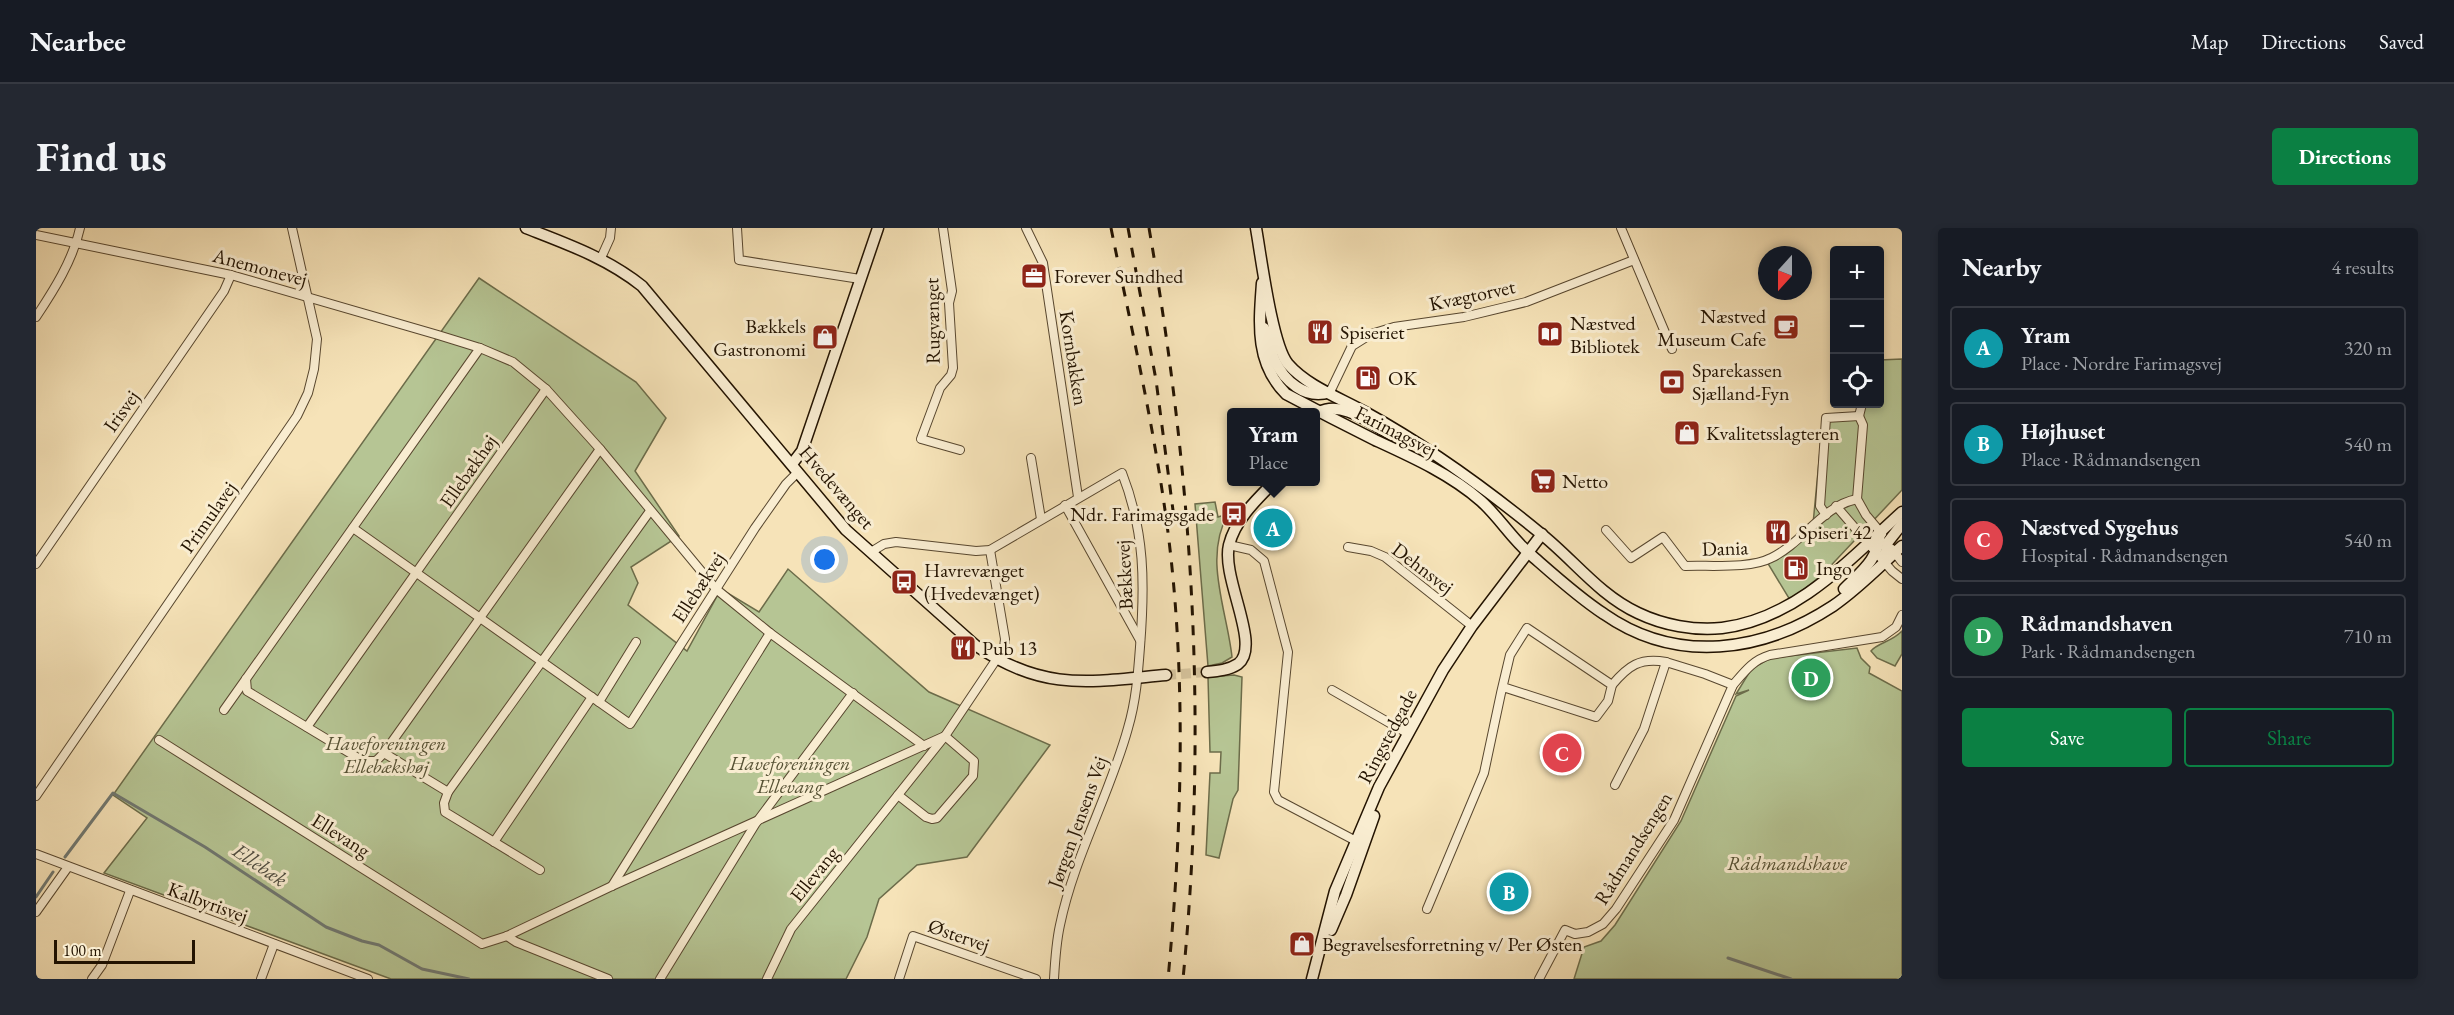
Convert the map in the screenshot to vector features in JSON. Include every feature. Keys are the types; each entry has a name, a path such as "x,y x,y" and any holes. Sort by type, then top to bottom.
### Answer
{"street":[{"path":"36,317 53,291 76,244 80,228"},
{"name":"Primulavej","path":"36,796 297,416 308,393 314,369 317,339 292,228"},
{"name":"Hvedevænget","path":"526,228 601,258 642,286 846,530 975,645 997,660 1044,678 1072,682 1166,675"},
{"path":"601,258 610,238 611,228"},
{"path":"737,228 738,260 860,279"},
{"path":"795,468 878,228"},
{"name":"Rugvænget","path":"943,228 952,291 949,303 953,369 940,388 921,439 960,450"},
{"name":"Kornbakken","path":"1026,228 1042,263 1078,497"},
{"name":"Farimagsvej","path":"1257,228 1277,343 1286,363 1301,377 1404,433 1460,471 1542,534 1604,591 1638,614 1661,622 1691,628 1721,628 1752,622 1791,605 1817,587 1902,512"},
{"path":"1621,228 1672,349"},
{"name":"Anemonevej","path":"36,236 231,275 480,348"},
{"name":"Kvægtorvet","path":"1320,410 1352,346 1371,334 1394,327 1464,317 1526,302 1634,260"},
{"name":"Farimagsvej","path":"1263,267 1260,319 1262,349 1266,366 1274,382 1306,408"},
{"name":"Irisvej","path":"36,564 224,291 231,275"},
{"path":"1260,319 1274,359 1286,378 1306,392 1314,394 1330,392"},
{"path":"224,710 480,348 513,362 546,389 600,449 716,589 770,633 924,746"},
{"name":"Ellebækhøj","path":"307,727 546,389"},
{"path":"1320,414 1330,408 1344,410 1418,449 1431,453"},
{"path":"1861,408 1859,416 1863,425 1857,499 1866,515 1888,542 1899,549 1902,562"},
{"path":"1826,515 1820,506 1826,418 1859,416"},
{"name":"Farimagsvej","path":"1320,417 1419,461 1454,481 1481,502 1528,553 1604,615 1631,630 1663,642 1696,647 1732,646 1790,631 1836,604 1881,558 1899,549"},
{"path":"246,679 247,691 363,761 376,761 384,753 600,449"},
{"path":"1031,458 1041,519"},
{"name":"Ellebækvej","path":"595,700 630,724 795,468"},
{"name":"Bækkevej","path":"1078,497 1122,473 1134,504 1143,557 1144,596 1138,678"},
{"path":"1207,672 1228,669 1240,663 1246,653 1247,641 1229,577 1229,545 1236,526 1257,498 1270,486"},
{"path":"871,552 884,543 896,542 976,551 990,550 1078,497"},
{"name":"Dania","path":"1606,530 1631,558 1663,537 1685,567 1760,564 1774,557 1842,502 1857,499"},
{"path":"1065,505 1141,640"},
{"path":"1836,507 1902,579"},
{"path":"540,870 445,812 444,803 448,792 650,511"},
{"path":"1881,558 1888,542 1902,524"},
{"path":"353,528 595,700"},
{"path":"1880,532 1881,558"},
{"name":"Ringstedgade","path":"1312,979 1335,891 1379,788 1407,733 1443,670 1472,626 1542,534"},
{"path":"1229,545 1251,550 1264,561 1288,652 1274,792 1278,800 1356,841"},
{"name":"Dehnsvej","path":"1348,547 1371,551 1385,557 1472,626"},
{"path":"990,550 1005,639 1004,648 997,660"},
{"name":"Rådmandsengen","path":"1539,979 1565,930 1575,934 1588,932 1603,924 1616,909 1674,820 1733,685 1757,658 1882,638 1896,627 1902,615"},
{"path":"1427,909 1484,773 1510,655 1527,628 1612,685"},
{"path":"612,886 770,633"},
{"path":"494,842 636,642"},
{"name":"Ellevang","path":"767,979 791,929 945,736 997,660"},
{"path":"1503,687 1596,717 1608,700 1612,685 1627,668 1636,663 1649,660 1666,662 1733,685"},
{"path":"1615,785 1644,729 1666,662"},
{"name":"Jørgen Jensens Vej","path":"1053,979 1056,947 1065,902 1128,729 1138,678"},
{"path":"1332,690 1407,733"},
{"name":"Ellevang","path":"660,979 756,823 853,693"},
{"path":"898,795 932,819 937,818 973,776 974,761 945,736"},
{"name":"Ellevang","path":"159,740 482,944 507,936 612,886 945,736"},
{"path":"384,753 448,792"},
{"path":"1319,956 1346,895 1393,762"},
{"name":"Kalbyrisvej","path":"36,854 368,979"},
{"path":"36,912 68,867"},
{"path":"92,979 102,965 130,891"},
{"path":"507,936 516,942 608,979"},
{"name":"Østervej","path":"899,979 913,936 1036,979"},
{"path":"261,979 274,944"}],"green space":[{"name":"Haveforeningen Ellebækshøj","path":"479,278 636,382 666,418 635,471 679,536 631,567 638,583 628,605 687,651 721,589 759,612 788,569 929,692 1050,745 967,857 917,865 879,899 867,937 846,979 391,979 104,873 147,818 113,795"},
{"path":"1902,359 1902,490 1822,575 1790,600 1767,562 1813,524 1823,419 1859,418 1859,408 1884,408 1884,360"},
{"path":"1215,502 1218,517 1228,514 1217,548 1217,566 1232,657 1222,663 1208,666 1195,504"},
{"path":"1902,631 1902,654 1895,666 1877,658 1871,651 1894,638"},
{"name":"Rådmandshave","path":"1857,648 1861,658 1870,667 1869,673 1902,691 1902,979 1574,979 1584,947 1601,941 1615,925 1681,821 1736,696 1749,690 1736,694 1752,668 1771,658"},
{"path":"1234,675 1242,677 1238,790 1233,799 1219,858 1206,855 1210,773 1220,773 1221,752 1210,752 1208,677"}],"waterway":[{"name":"Ellebæk","path":"65,857 113,793 205,847 326,927 379,945 422,969 469,979"},
{"name":"Ellebæk","path":"36,897 53,872"},
{"path":"1728,958 1791,979"}],"tunnel":[{"path":"1166,675 1207,672"}],"railway":[{"path":"1111,228 1160,475 1176,610 1180,716 1179,821 1168,979"},
{"path":"1128,228 1156,380 1174,518"},
{"path":"1149,228 1176,416 1186,509 1192,602 1195,696 1194,789 1191,884 1183,979"}],"place":[{"name":"Forever Sundhed","path":"1034,276"},
{"name":"Næstved Museum Cafe","path":"1786,327"},
{"name":"Spiseriet","path":"1320,332"},
{"name":"Næstved Bibliotek","path":"1550,334"},
{"name":"Bækkels Gastronomi","path":"825,337"},
{"name":"OK","path":"1368,378"},
{"name":"Sparekassen Sjælland-Fyn","path":"1672,382"},
{"name":"Kvalitetsslagteren","path":"1687,433"},
{"name":"Netto","path":"1543,481"},
{"name":"Ndr. Farimagsgade","path":"1234,514"},
{"name":"Yram","path":"1273,528"},
{"name":"Spiseri 42","path":"1778,532"},
{"name":"Ingo","path":"1796,568"},
{"name":"Havrevænget (Hvedevænget)","path":"904,582"},
{"name":"Pub 13","path":"963,648"},
{"name":"Rådmandshaven","path":"1811,678"},
{"name":"Næstved Sygehus","path":"1562,753"},
{"name":"Højhuset","path":"1509,892"},
{"name":"Begravelsesforretning v/ Per Østen","path":"1302,944"}],"park label":[{"name":"Haveforeningen Ellevang","path":"790,774"}]}
